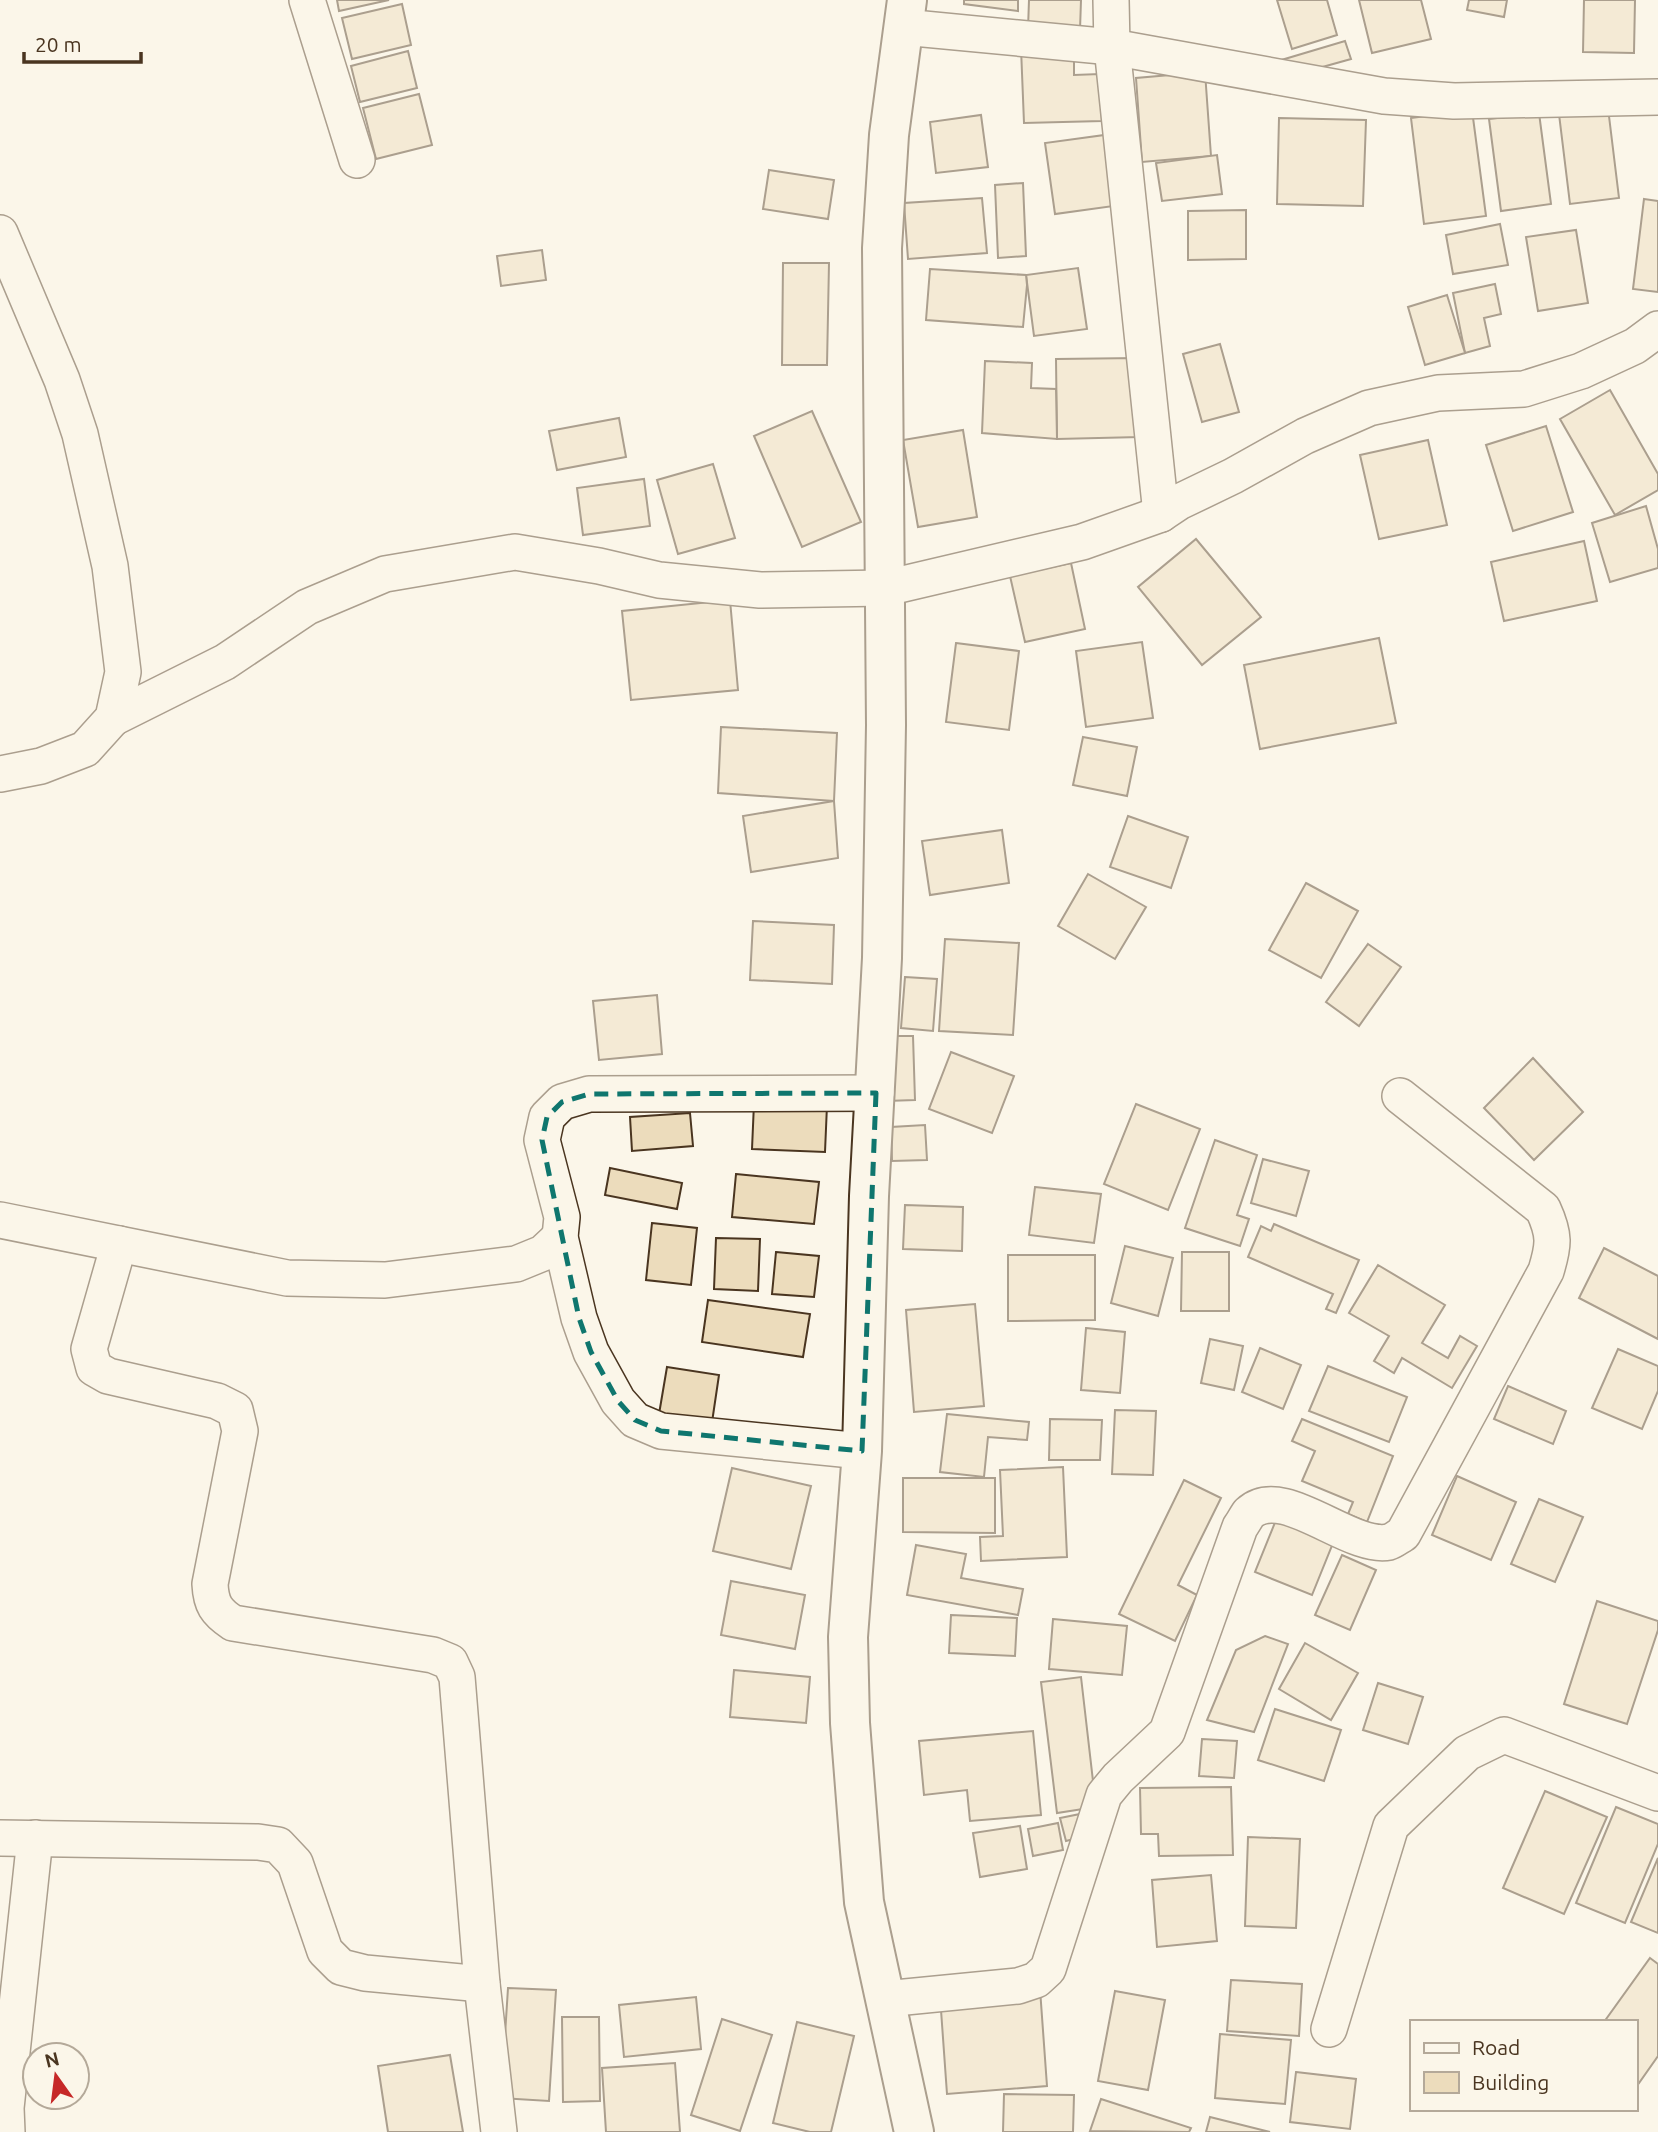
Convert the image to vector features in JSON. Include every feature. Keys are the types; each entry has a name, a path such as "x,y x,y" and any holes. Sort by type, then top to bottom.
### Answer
{"street":[{"path":"307,0 357,160"},
{"path":"1111,0 1112,47 1161,514"},
{"path":"915,2132 863,1902 850,1723 848,1637 862,1451 869,1196 876,1093 885,851 886,589 882,248 889,135 905,13 1384,96 1454,101 1658,97"},
{"path":"0,233 48,344 80,434 110,566 123,672 113,718"},
{"path":"0,774 41,766 85,749 113,718 225,662 307,607 385,574 516,552 599,566 659,580 760,590 886,589 1082,542 1161,514 1306,436 1369,408 1438,393 1524,389 1581,371 1635,346 1658,329"},
{"path":"862,1451 661,1431 635,1420 618,1401 591,1353 579,1318 560,1237 562,1217 542,1140 547,1117 562,1102 589,1094 876,1093"},
{"path":"885,1999 1018,1986 1036,1980 1048,1969 1104,1795 1118,1778 1167,1732 1240,1527 1249,1513 1262,1506 1283,1506 1369,1541 1390,1542 1403,1534 1546,1271 1553,1248 1552,1229 1544,1209 1400,1096"},
{"path":"0,1220 287,1278 385,1280 516,1264 543,1253 560,1237"},
{"path":"119,1244 89,1349 94,1368 108,1376 217,1401 235,1410 240,1431 210,1584 211,1600 219,1614 233,1623 433,1655 450,1662 457,1677 482,1984 499,2132"},
{"path":"1329,2029 1391,1826 1467,1753 1504,1735 1658,1793"},
{"path":"0,1838 258,1842 278,1846 295,1863 325,1951 341,1967 365,1973 482,1984"},
{"path":"7,2132 6,2108 35,1838"}],"highlighted area":[{"path":"876,1093 862,1451 661,1431 635,1420 618,1401 591,1352 579,1318 542,1140 547,1117 562,1102 589,1094"}],"building":[{"path":"337,0 389,0 339,11"},
{"path":"964,0 1018,0 1018,11 964,4"},
{"path":"1029,0 1081,0 1080,30 1028,29"},
{"path":"1277,0 1327,0 1337,35 1292,49"},
{"path":"1359,0 1421,0 1431,39 1372,53"},
{"path":"1469,0 1507,0 1504,17 1467,10"},
{"path":"1584,0 1635,0 1634,53 1583,52"},
{"path":"402,4 411,45 352,59 342,18"},
{"path":"1345,41 1351,59 1283,78 1278,61"},
{"path":"1074,47 1074,75 1100,74 1102,121 1024,123 1021,48"},
{"path":"408,51 417,88 360,102 351,66"},
{"path":"1205,72 1211,156 1142,162 1136,78"},
{"path":"419,94 432,145 376,159 363,108"},
{"path":"1608,108 1619,198 1570,204 1559,114"},
{"path":"1472,110 1486,216 1424,224 1411,118"},
{"path":"1539,113 1551,204 1501,211 1489,119"},
{"path":"981,115 988,167 936,173 930,122"},
{"path":"1279,118 1366,120 1363,206 1277,204"},
{"path":"1112,134 1121,205 1055,214 1045,143"},
{"path":"1217,155 1222,194 1162,201 1156,163"},
{"path":"769,170 834,180 828,219 763,209"},
{"path":"1023,183 1026,256 998,258 995,185"},
{"path":"982,198 987,253 908,259 904,203"},
{"path":"1644,199 1658,201 1658,292 1633,289"},
{"path":"1246,210 1246,259 1188,260 1188,211"},
{"path":"1500,224 1508,265 1453,274 1446,235"},
{"path":"1576,230 1588,303 1538,311 1526,237"},
{"path":"542,250 546,280 501,286 497,256"},
{"path":"783,263 829,263 827,365 782,365"},
{"path":"1078,268 1087,329 1034,336 1026,275"},
{"path":"930,269 1026,275 1023,327 926,320"},
{"path":"1495,284 1501,314 1484,318 1490,346 1465,353 1453,293"},
{"path":"1447,295 1465,353 1425,365 1408,307"},
{"path":"1220,344 1239,412 1202,422 1183,354"},
{"path":"1138,358 1140,437 1057,439 1056,359"},
{"path":"985,361 1032,363 1031,388 1056,389 1057,439 982,433"},
{"path":"1610,390 1658,474 1658,490 1615,515 1560,419"},
{"path":"812,411 861,522 802,547 754,436"},
{"path":"619,418 626,457 557,470 549,431"},
{"path":"1546,426 1573,512 1513,531 1486,445"},
{"path":"963,430 977,517 918,527 903,440"},
{"path":"1428,440 1447,525 1379,539 1360,455"},
{"path":"713,464 735,538 678,554 657,480"},
{"path":"644,479 650,526 583,535 577,488"},
{"path":"1646,506 1658,549 1658,568 1610,582 1592,523"},
{"path":"1196,539 1261,617 1202,665 1138,587"},
{"path":"1584,541 1597,601 1504,621 1491,562"},
{"path":"1071,563 1085,629 1025,642 1010,576"},
{"path":"730,600 738,690 631,700 622,611"},
{"path":"1379,638 1396,723 1260,749 1244,665"},
{"path":"1142,642 1153,718 1086,727 1076,651"},
{"path":"956,643 1019,651 1009,730 946,722"},
{"path":"721,727 837,733 834,801 718,793"},
{"path":"1083,737 1137,747 1127,796 1073,785"},
{"path":"834,801 838,858 751,872 743,816"},
{"path":"1128,816 1188,837 1171,888 1110,867"},
{"path":"1002,830 1009,883 930,895 922,841"},
{"path":"1088,874 1146,907 1115,959 1058,926"},
{"path":"1306,883 1358,911 1321,978 1269,950"},
{"path":"753,921 834,925 832,984 750,980"},
{"path":"945,939 1019,943 1013,1035 939,1031"},
{"path":"1368,944 1401,967 1359,1026 1326,1002"},
{"path":"905,977 937,979 933,1031 901,1028"},
{"path":"657,995 662,1054 599,1060 593,1001"},
{"path":"884,1036 913,1036 915,1100 886,1101"},
{"path":"951,1052 1014,1076 992,1133 929,1109"},
{"path":"1533,1058 1583,1112 1534,1160 1484,1108"},
{"path":"754,1103 827,1105 825,1152 752,1149"},
{"path":"1136,1104 1200,1129 1168,1210 1104,1184"},
{"path":"690,1113 693,1146 632,1151 630,1117"},
{"path":"925,1125 927,1160 892,1161 891,1127"},
{"path":"1215,1140 1257,1155 1237,1215 1249,1219 1240,1246 1185,1228"},
{"path":"1263,1159 1309,1171 1296,1216 1251,1203"},
{"path":"610,1168 682,1183 677,1209 605,1195"},
{"path":"736,1174 819,1182 814,1224 732,1217"},
{"path":"1035,1187 1101,1194 1094,1243 1029,1235"},
{"path":"905,1205 963,1207 962,1251 903,1249"},
{"path":"652,1223 697,1228 691,1285 646,1280"},
{"path":"1274,1224 1359,1260 1336,1313 1326,1309 1333,1294 1248,1257 1261,1226 1271,1231"},
{"path":"716,1238 760,1239 758,1291 714,1289"},
{"path":"1125,1246 1173,1258 1158,1316 1111,1303"},
{"path":"1604,1248 1658,1276 1658,1339 1579,1298"},
{"path":"776,1252 819,1256 814,1297 772,1294"},
{"path":"1182,1252 1229,1252 1229,1311 1181,1311"},
{"path":"1008,1255 1095,1255 1095,1320 1008,1321"},
{"path":"1378,1265 1445,1305 1422,1343 1448,1358 1460,1336 1477,1346 1452,1388 1402,1358 1394,1373 1374,1361 1389,1336 1349,1313"},
{"path":"708,1300 810,1314 803,1357 702,1342"},
{"path":"975,1304 984,1406 914,1412 906,1310"},
{"path":"1086,1328 1125,1332 1120,1393 1081,1390"},
{"path":"1210,1339 1243,1346 1234,1390 1201,1383"},
{"path":"1260,1348 1301,1365 1283,1409 1242,1392"},
{"path":"1618,1349 1658,1366 1658,1391 1642,1429 1592,1408"},
{"path":"1328,1366 1407,1397 1389,1442 1309,1411"},
{"path":"667,1367 719,1375 711,1429 658,1420"},
{"path":"1508,1386 1566,1411 1553,1444 1494,1419"},
{"path":"1115,1410 1156,1411 1153,1475 1112,1474"},
{"path":"947,1414 1029,1422 1027,1440 988,1437 984,1477 940,1472"},
{"path":"1050,1419 1102,1420 1100,1460 1049,1460"},
{"path":"1302,1419 1393,1456 1367,1522 1348,1514 1353,1502 1302,1481 1315,1451 1292,1441"},
{"path":"1063,1467 1067,1557 981,1561 980,1537 1003,1536 1000,1470"},
{"path":"732,1468 811,1486 791,1569 713,1551"},
{"path":"1457,1476 1516,1502 1491,1560 1432,1535"},
{"path":"903,1478 995,1478 995,1533 903,1532"},
{"path":"1184,1480 1221,1498 1178,1585 1197,1595 1175,1641 1119,1614"},
{"path":"1539,1499 1583,1517 1555,1582 1511,1564"},
{"path":"1276,1520 1333,1543 1312,1595 1255,1572"},
{"path":"916,1545 966,1554 961,1578 1023,1589 1018,1615 907,1595"},
{"path":"1342,1555 1376,1570 1350,1630 1315,1615"},
{"path":"731,1581 805,1595 795,1649 721,1635"},
{"path":"1597,1601 1658,1621 1658,1630 1627,1724 1564,1704"},
{"path":"951,1615 1017,1618 1015,1656 949,1653"},
{"path":"1053,1619 1127,1626 1122,1675 1049,1669"},
{"path":"1265,1636 1288,1644 1254,1732 1207,1720 1236,1650"},
{"path":"1305,1643 1358,1673 1331,1720 1279,1689"},
{"path":"734,1670 810,1677 806,1723 730,1717"},
{"path":"1081,1677 1096,1807 1057,1813 1041,1682"},
{"path":"1378,1683 1423,1697 1408,1744 1363,1730"},
{"path":"1275,1709 1341,1730 1324,1781 1258,1760"},
{"path":"1033,1731 1041,1815 970,1821 967,1790 924,1795 919,1741"},
{"path":"1202,1739 1237,1741 1234,1778 1199,1776"},
{"path":"1231,1787 1233,1855 1159,1856 1158,1834 1141,1834 1140,1788"},
{"path":"1545,1791 1607,1817 1564,1914 1503,1888"},
{"path":"1616,1807 1658,1824 1658,1844 1625,1923 1576,1903"},
{"path":"1080,1814 1085,1836 1066,1841 1060,1818"},
{"path":"1058,1823 1063,1850 1033,1856 1028,1829"},
{"path":"1020,1826 1027,1869 980,1877 973,1833"},
{"path":"1248,1837 1300,1839 1296,1928 1245,1926"},
{"path":"1658,1858 1658,1933 1631,1922"},
{"path":"1211,1875 1217,1941 1157,1947 1152,1880"},
{"path":"1650,1958 1658,1964 1658,2056 1639,2083 1637,2020 1605,2020"},
{"path":"1231,1980 1302,1984 1299,2036 1227,2031"},
{"path":"508,1988 556,1990 549,2101 501,2098"},
{"path":"1040,1989 1047,2086 947,2094 940,1996"},
{"path":"1115,1991 1165,2000 1148,2090 1098,2081"},
{"path":"696,1997 701,2049 624,2057 619,2005"},
{"path":"562,2017 599,2017 600,2101 563,2102"},
{"path":"722,2019 772,2035 740,2131 691,2115"},
{"path":"797,2022 854,2036 831,2132 810,2132 773,2123"},
{"path":"1220,2034 1291,2040 1285,2104 1215,2098"},
{"path":"450,2055 463,2132 388,2132 378,2066"},
{"path":"675,2063 680,2132 606,2132 602,2068"},
{"path":"1296,2072 1356,2079 1350,2129 1290,2122"},
{"path":"1004,2094 1074,2095 1073,2132 1003,2132"},
{"path":"1101,2099 1191,2128 1189,2132 1090,2131"},
{"path":"1210,2117 1270,2132 1206,2132"}]}
